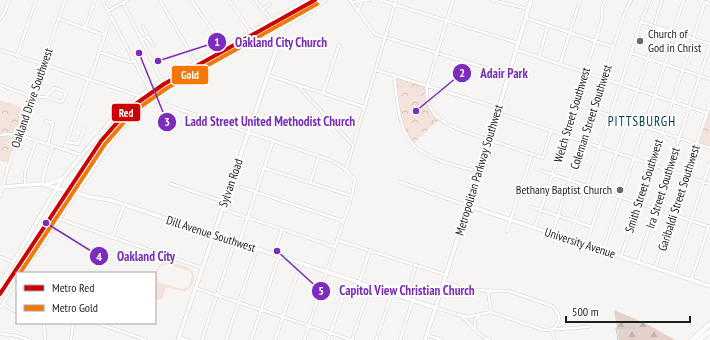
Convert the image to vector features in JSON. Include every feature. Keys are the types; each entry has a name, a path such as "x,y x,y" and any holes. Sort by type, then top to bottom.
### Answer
{"highway":[{"path":"692,340 710,324"},
{"path":"699,340 710,331"}],"main road":[{"path":"0,285 15,262 62,179 113,118 139,96 162,81 308,0"},
{"name":"Metropolitan Parkway Southwest","path":"425,340 498,113 531,0"},
{"path":"278,18 284,26"},
{"name":"Sylvan Road","path":"179,339 284,26"},
{"path":"2,187 25,184 44,184 62,179"},
{"path":"62,179 66,189"},
{"path":"44,184 52,190 51,197"},
{"name":"Dill Avenue Southwest","path":"44,184 124,204 436,308"},
{"name":"University Avenue","path":"469,206 691,280 710,288"}],"street":[{"path":"0,19 4,14 9,0"},
{"path":"17,56 36,0"},
{"name":"Oakland Drive Southwest","path":"0,196 65,0"},
{"path":"85,28 95,0"},
{"path":"102,0 149,89"},
{"path":"108,11 128,0"},
{"path":"160,0 196,63"},
{"path":"191,0 224,47"},
{"path":"229,0 252,32"},
{"path":"255,0 272,21"},
{"path":"299,0 302,4"},
{"path":"24,272 120,130 135,114 151,100 190,77 310,12 326,0"},
{"path":"350,1 369,0"},
{"path":"380,0 519,43"},
{"path":"346,170 396,0"},
{"path":"453,0 427,86 429,103 442,122 456,130 543,158 551,131"},
{"path":"492,0 502,1 529,10"},
{"path":"560,64 579,0"},
{"name":"Welch Street Southwest","path":"535,228 554,174 602,20 602,8 605,0"},
{"name":"Coleman Street Southwest","path":"552,234 623,17 631,0"},
{"path":"569,240 641,22 650,0"},
{"path":"654,26 662,0"},
{"path":"603,251 655,96 684,0"},
{"path":"350,1 374,33 509,75"},
{"path":"358,11 362,1"},
{"path":"702,1 710,4"},
{"name":"Smith Street Southwest","path":"621,257 673,102 693,38 702,1"},
{"path":"122,3 162,81"},
{"path":"262,9 270,4"},
{"path":"64,150 111,17"},
{"path":"526,18 613,47"},
{"path":"59,19 104,35"},
{"path":"641,22 710,44"},
{"path":"538,57 548,25"},
{"path":"143,26 153,45"},
{"path":"630,113 658,27"},
{"path":"141,40 148,36"},
{"name":"Ira Street Southwest","path":"638,262 680,139 710,44"},
{"path":"323,93 339,45"},
{"path":"0,50 139,96"},
{"path":"517,50 707,113"},
{"path":"99,52 130,62 134,61"},
{"path":"631,53 710,79"},
{"path":"376,70 499,108"},
{"path":"268,75 364,107"},
{"path":"394,75 401,123 405,134 412,144 429,157 479,172"},
{"path":"295,84 353,145"},
{"path":"0,85 32,97 44,97 62,102 66,94 63,90 55,88 44,97"},
{"path":"151,100 248,134 319,156 334,162 346,170 355,179 352,196 304,340"},
{"path":"575,104 710,148"},
{"name":"Garibaldi Street Southwest","path":"655,268 710,104"},
{"path":"498,113 710,184"},
{"path":"46,121 53,123 48,144"},
{"path":"586,245 627,122"},
{"path":"67,142 78,144 84,128"},
{"path":"0,135 10,134 19,136 81,155"},
{"path":"25,184 25,172 36,141"},
{"path":"202,340 217,295 248,217 273,142"},
{"path":"44,184 44,173 53,146"},
{"path":"507,231 532,154"},
{"path":"310,183 319,156"},
{"path":"672,274 710,163"},
{"path":"264,168 352,196"},
{"path":"542,171 710,226 691,280"},
{"path":"400,182 469,206"},
{"path":"171,184 224,202"},
{"path":"241,187 343,221"},
{"path":"112,238 124,204"},
{"path":"531,206 592,227"},
{"path":"222,209 335,247"},
{"path":"59,219 202,268"},
{"path":"274,254 282,229"},
{"path":"337,240 446,275"},
{"path":"226,340 257,249"},
{"path":"359,282 370,250"},
{"path":"251,340 279,256"},
{"path":"0,257 15,262"},
{"path":"275,340 301,264"},
{"path":"406,298 416,265"},
{"path":"328,340 349,279"},
{"path":"444,282 468,290 509,291 552,306 558,311 560,318 558,324 552,330"},
{"path":"0,308 16,284"},
{"path":"195,288 352,340 370,286"},
{"path":"488,291 490,312"},
{"path":"376,340 392,293"},
{"path":"400,340 413,300"},
{"path":"3,304 16,311"},
{"path":"436,308 462,316 490,312 543,330 589,327"},
{"path":"475,328 475,320 480,314"},
{"path":"462,316 482,337 490,340"},
{"path":"44,324 45,340"},
{"path":"71,340 73,324"},
{"path":"100,324 146,340"},
{"path":"552,330 555,340"},
{"path":"0,334 13,334 30,340"},
{"path":"427,335 442,340"},
{"path":"479,340 482,337"},
{"path":"179,339 186,340"}],"green space":[{"path":"396,78 425,86 427,104 439,120 413,144 408,136 402,120"},
{"path":"0,100 28,110 11,163 0,161"},
{"path":"710,109 710,147 699,143"},
{"path":"163,263 174,263 186,266 191,269 194,275 192,285 185,291 166,287 162,299 156,300 156,272 159,266","holes":["164,264 190,271 192,276 189,287 182,289 159,283 157,275 158,270"]},
{"path":"614,310 647,324 675,340 619,340"}],"waterway":[{"path":"618,340 616,328 637,328"}],"railway":[{"path":"17,272 110,134 133,108 163,86 317,0"},
{"path":"0,298 16,274"}],"metro line":[{"name":"Red","path":"0,294 101,141 130,108 164,84 315,0"},
{"name":"Gold","path":"21,272 105,144 133,112 167,88 317,4"}],"place":[{"name":"Church of God in Christ","path":"640,41"},
{"name":"Ladd Street United Methodist Church","path":"139,53"},
{"name":"Oakland City Church","path":"158,61"},
{"name":"Adair Park","path":"416,111"},
{"name":"Bethany Baptist Church","path":"620,190"},
{"name":"Oakland City","path":"46,223"},
{"name":"Capitol View Christian Church","path":"277,251"}],"district":[{"name":"PITTSBURGH","path":"642,121"}]}
